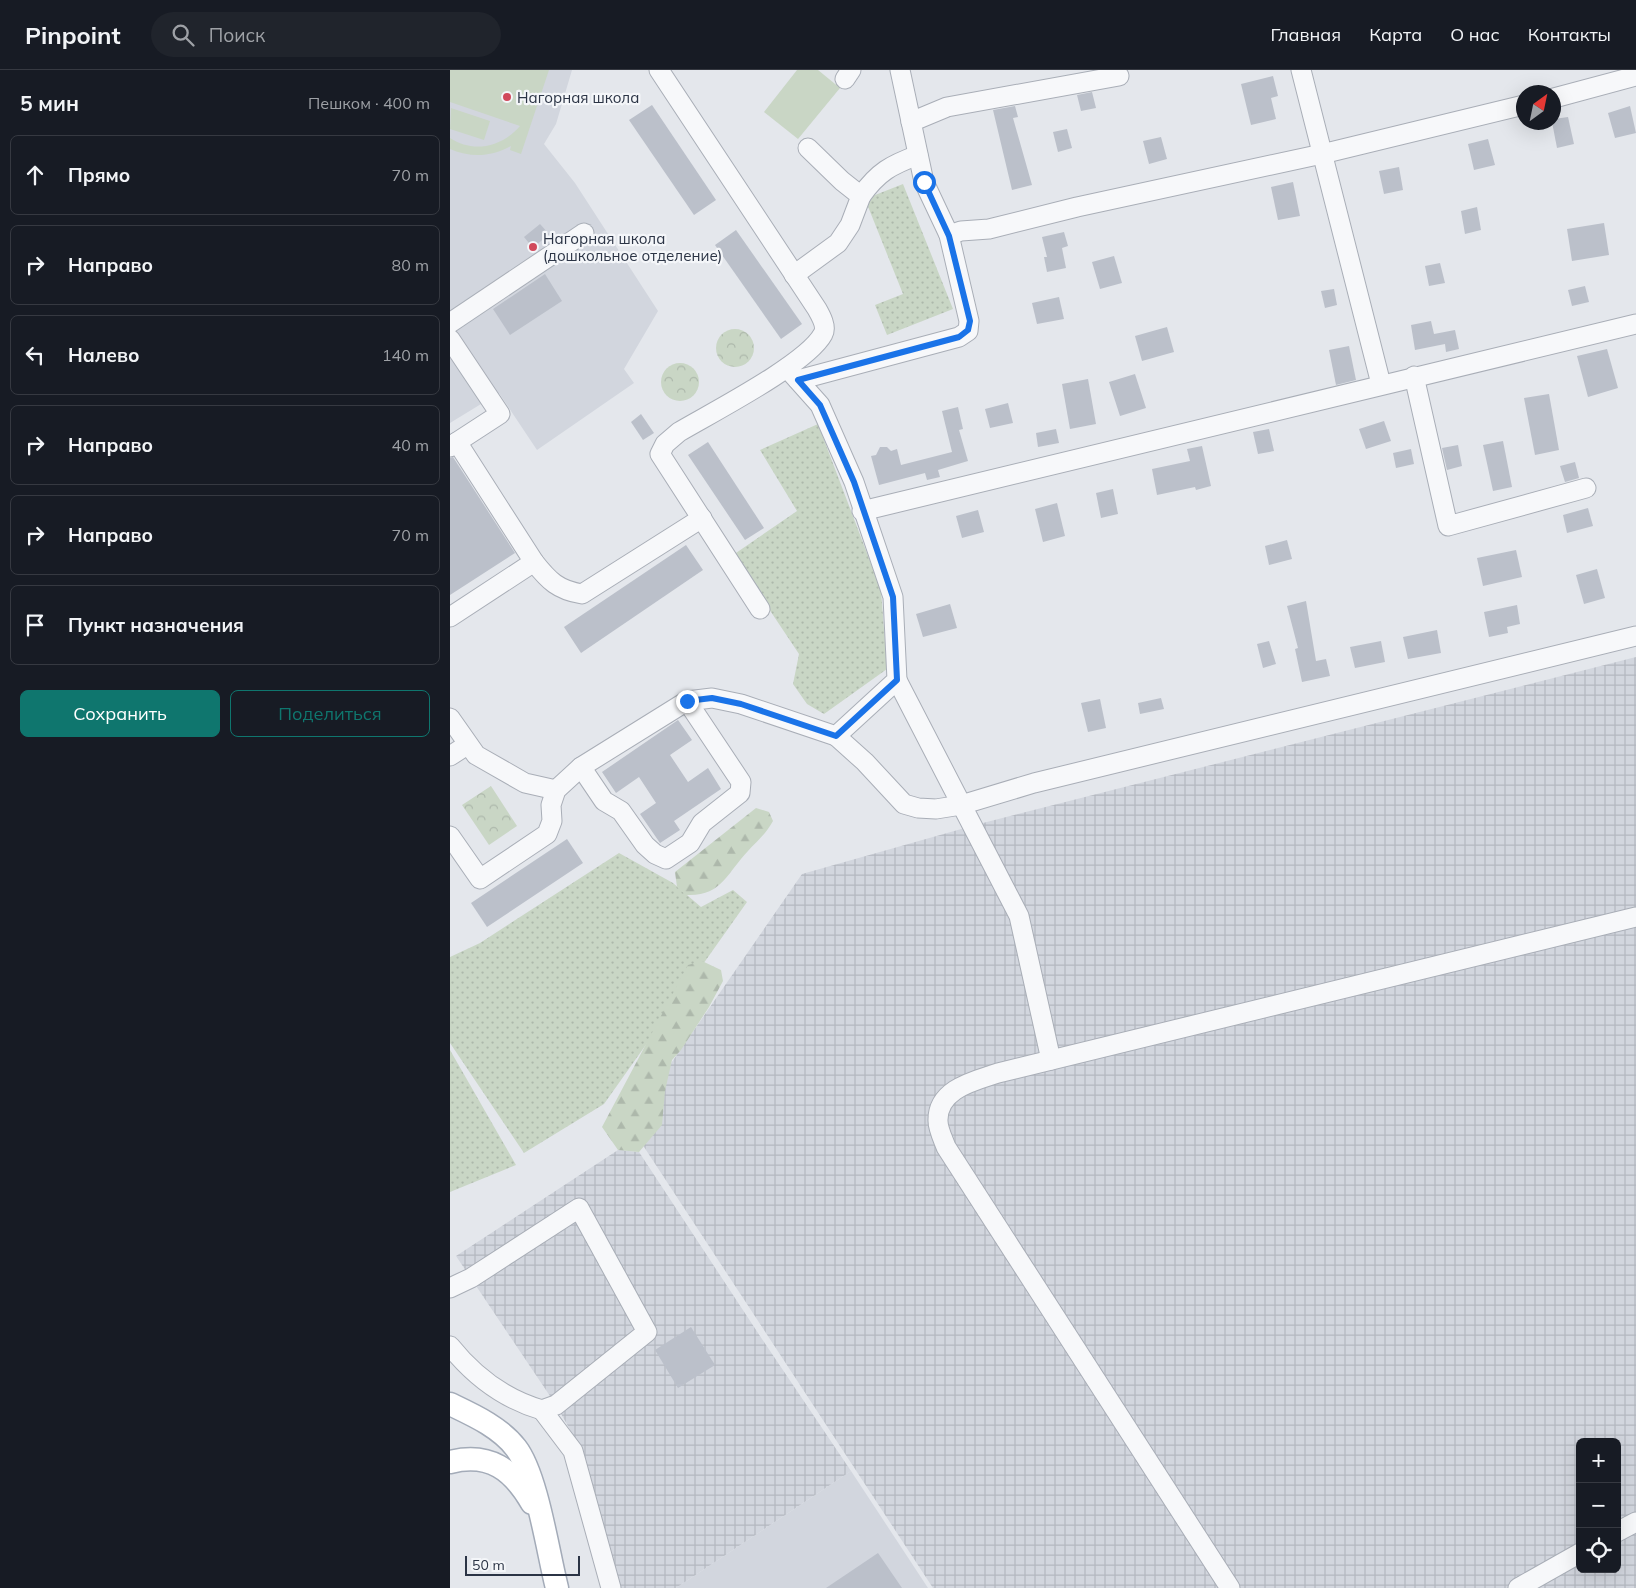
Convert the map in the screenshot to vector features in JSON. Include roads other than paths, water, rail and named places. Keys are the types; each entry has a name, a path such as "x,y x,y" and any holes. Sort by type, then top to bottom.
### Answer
{"main road":[{"path":"450,1404 499,1431 517,1449 530,1473 557,1588"},
{"path":"450,1462 467,1458 490,1461 510,1473 523,1487 539,1515"}],"street":[{"path":"659,70 818,309 824,324 824,333 792,374"},
{"path":"760,609 660,454 665,444 678,432 792,374 959,337 968,330 970,321 949,236 924,182 900,70"},
{"path":"1301,70 1381,384"},
{"path":"911,122 948,107 1119,76"},
{"path":"1561,96 1636,76"},
{"path":"949,236 961,231 989,229 1077,207 1322,154 1516,107"},
{"path":"808,148 842,181 861,196"},
{"path":"794,275 838,243 850,225 861,196 875,177 894,164 918,155"},
{"path":"450,323 584,233"},
{"path":"862,510 1636,324"},
{"path":"450,339 500,414 453,444 534,562 545,576 563,591 582,594 702,518"},
{"path":"792,374 820,405 854,482 893,597 897,680 1019,916 1051,1060"},
{"path":"1414,376 1448,526 1586,488"},
{"path":"450,617 534,562"},
{"path":"450,836 480,879 547,834 552,821 551,805 556,790 581,766 687,701 712,698 741,704 836,736 865,762 904,804 936,810 961,805 1034,783 1636,636"},
{"path":"836,736 897,680"},
{"path":"581,766 604,801 621,811 645,845 666,859 690,843 702,823 740,793 741,782 687,701"},
{"path":"450,718 467,745 476,755 525,784 556,790"},
{"path":"450,756 467,745"},
{"path":"1230,1588 946,1147 938,1120 944,1100 962,1085 998,1073 1636,917"},
{"path":"450,1288 471,1278 579,1208 647,1332 556,1404 542,1410"},
{"path":"450,1346 467,1367 504,1394 542,1410 573,1451 611,1588"},
{"path":"1621,1530 1636,1522"},
{"path":"1518,1588 1576,1555"}],"place":[{"name":"Нагорная школа","path":"507,97"},
{"name":"Нагорная школа (дошкольное отделение)","path":"533,247"}]}
